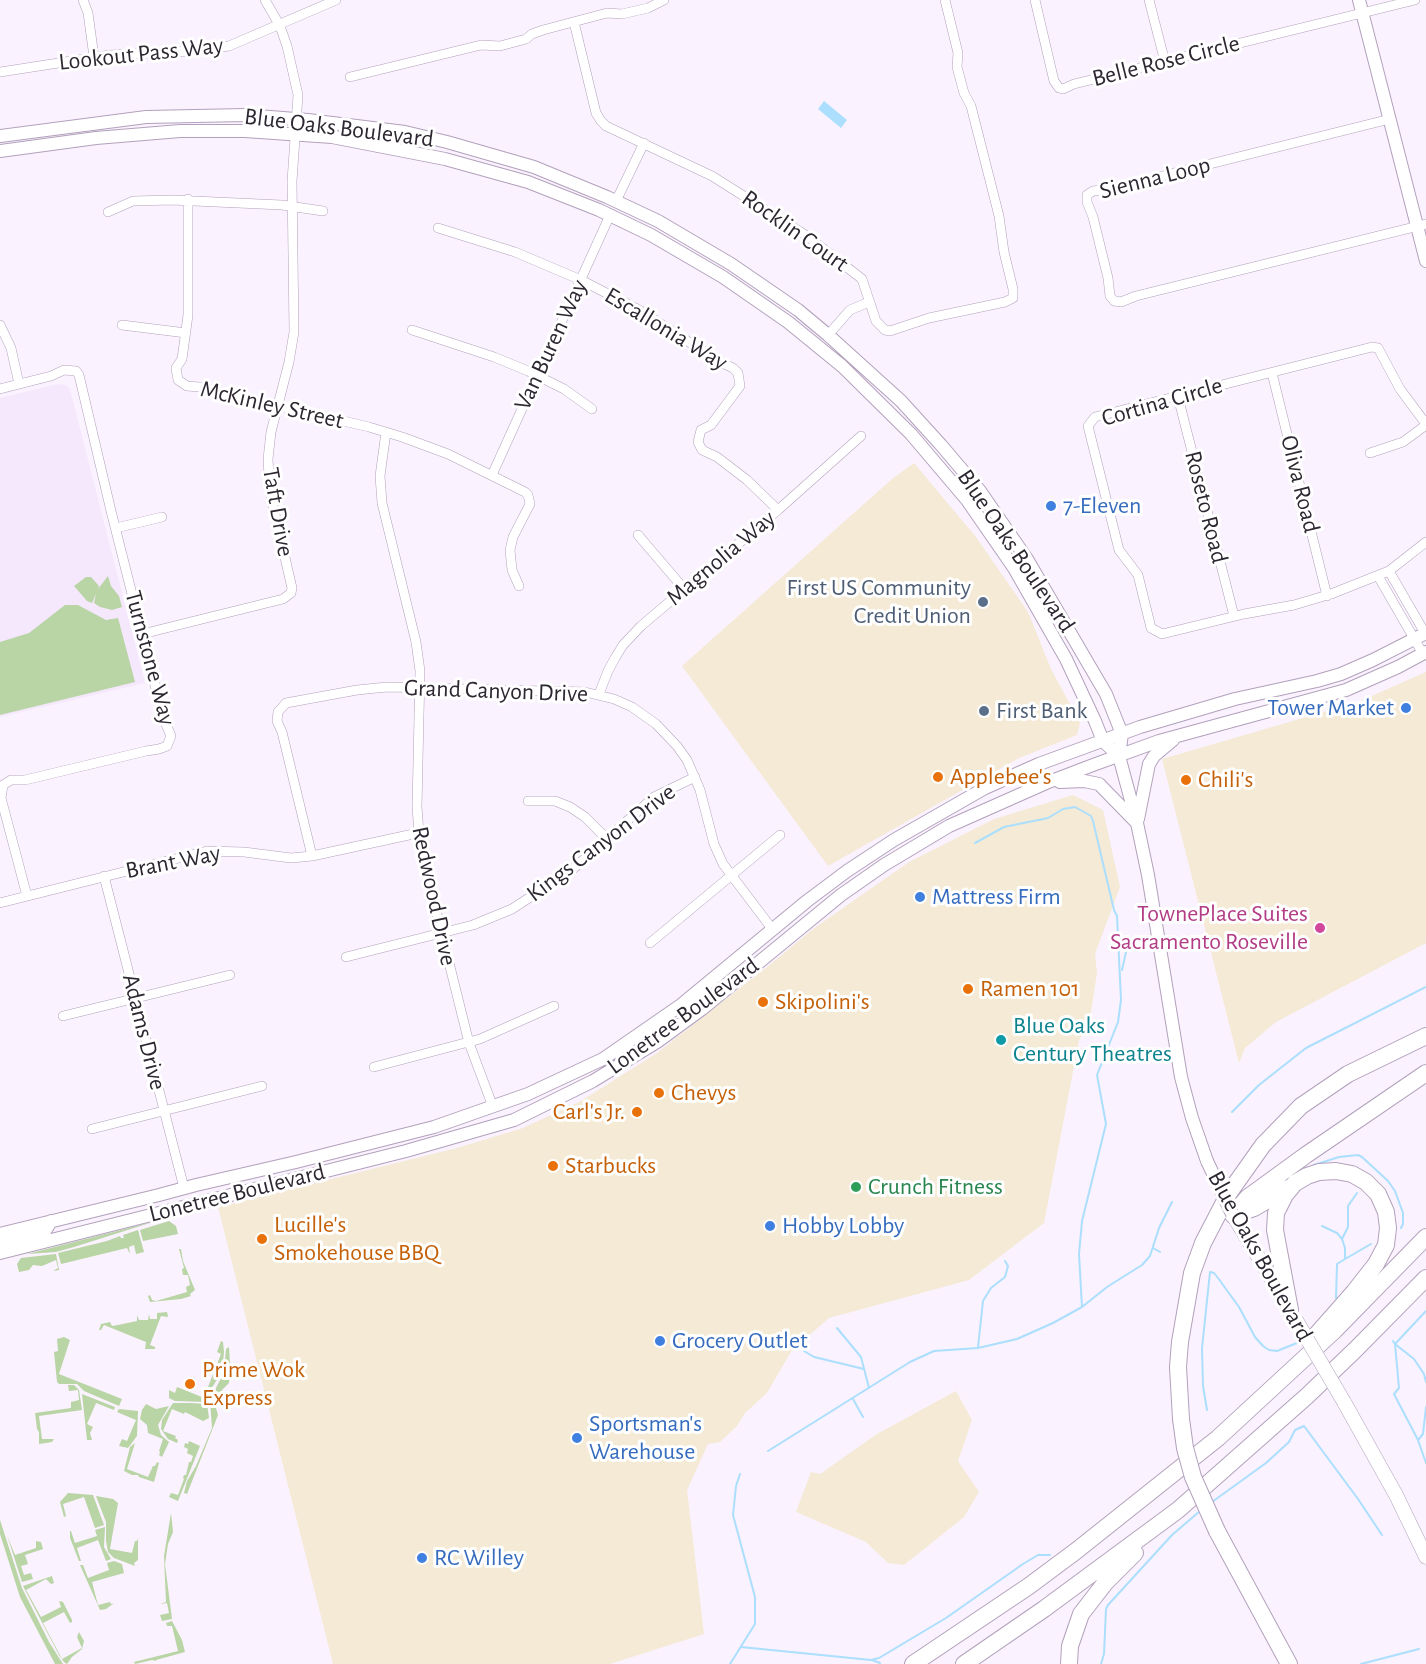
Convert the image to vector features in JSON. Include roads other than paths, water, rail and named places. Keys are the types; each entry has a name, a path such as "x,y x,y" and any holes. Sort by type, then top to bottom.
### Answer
{"highway":[{"path":"1289,1664 1216,1531 1193,1477 1185,1448 1181,1419 1180,1341 1192,1273 1214,1219 1263,1144 1301,1106 1348,1074 1426,1036"},
{"path":"1232,1215 1247,1198 1426,1073"},
{"path":"1232,1215 1254,1208 1295,1183 1319,1172 1336,1171 1352,1174 1366,1182 1378,1194 1386,1212 1388,1228 1386,1245 1376,1264 1354,1292 1250,1408"},
{"path":"1293,1315 1275,1230 1276,1213 1285,1195 1295,1183"},
{"path":"913,1664 1029,1586 1147,1496 1250,1408 1335,1330 1426,1236"},
{"path":"1069,1664 1073,1632 1090,1601 1105,1583 1179,1510 1315,1388 1426,1278"},
{"path":"964,1664 1044,1609 1179,1510"}],"main road":[{"path":"1359,0 1421,225 1426,261"},
{"name":"Blue Oaks Boulevard","path":"0,136 146,117 236,115 297,119 405,132 534,167 658,221 731,264 798,310 828,334 901,401 980,491 1027,559 1106,694 1122,734 1119,756 1137,823 1156,915 1181,1077 1207,1161 1232,1215 1344,1402 1396,1494 1426,1557"},
{"name":"Blue Oaks Boulevard","path":"0,151 147,132 209,130 296,134 360,142 445,159 528,182 610,215 684,253 758,301 842,366 911,434 967,500 1014,568 1066,659 1102,741 1119,756"},
{"path":"610,215 616,201"},
{"name":"Lonetree Boulevard","path":"0,1234 434,1127 528,1094 603,1059 681,1005 807,901 854,866 963,799 1039,764 1122,734 1235,699 1328,678 1364,664 1423,635"},
{"name":"Lonetree Boulevard","path":"51,1221 44,1233 3,1244 1,1252 406,1151 500,1125 593,1081 649,1047 702,1009 841,895 949,826 1046,783 1119,756 1178,736 1346,690 1425,653"},
{"path":"1137,823 1149,764 1154,756 1178,736"},
{"path":"1046,783 1084,781 1096,783 1106,789 1137,823"},
{"path":"773,930 784,941"},
{"path":"493,1107 500,1125"},
{"path":"184,1188 187,1206"}],"street":[{"path":"83,0 88,13 94,57"},
{"name":"Taft Drive","path":"142,634 270,602 287,597 291,593 292,582 268,483 269,446 294,332 292,207 298,95 294,72 280,26 265,0"},
{"name":"Lookout Pass Way","path":"0,72 94,57 210,49 243,41 336,0"},
{"path":"350,77 481,45 500,46 526,39 543,30 607,13 622,14 648,8 664,0"},
{"name":"Rocklin Court","path":"574,22 597,116 606,126 735,189 807,236 862,279 876,321 885,330 890,331 929,318 1005,302 1012,298 1013,289 1004,252 999,216 970,106 957,67 958,53 945,0"},
{"name":"Belle Rose Circle","path":"1035,0 1054,81 1059,88 1067,89 1074,84 1415,0"},
{"path":"1149,0 1165,62"},
{"name":"Sienna Loop","path":"1390,119 1093,191 1087,195 1087,202 1093,216 1110,296 1114,301 1121,302 1136,296 1421,225"},
{"path":"616,201 644,143"},
{"path":"108,212 133,201 188,200 323,211"},
{"name":"McKinley Street","path":"188,200 188,305 182,359 176,368 178,380 182,384 386,432 428,445 525,492 530,500 528,508 517,528 510,550 512,570 519,586"},
{"name":"Van Buren Way","path":"492,475 610,215"},
{"path":"438,228 515,252 581,280"},
{"name":"Escallonia Way","path":"581,280 639,310 738,373 741,381 738,391 711,425 701,430 698,442 702,450 717,457 747,480 778,510"},
{"path":"828,334 850,310 869,302"},
{"path":"0,325 11,348 19,384"},
{"path":"122,325 186,333"},
{"path":"412,330 494,357 564,389 592,409"},
{"name":"Cortina Circle","path":"1426,425 1400,389 1378,348 1372,347 1095,417 1088,426 1119,550 1138,575 1151,628 1162,634 1327,596 1389,571 1426,542"},
{"name":"Turnstone Way","path":"0,389 51,376 64,370 76,371 79,375 163,717 170,733 167,746 159,749 25,780 11,780 3,785 1,798 27,896"},
{"name":"Oliva Road","path":"1272,374 1327,596"},
{"name":"Roseto Road","path":"1178,397 1234,616"},
{"path":"1370,453 1403,442 1426,425"},
{"name":"Redwood Drive","path":"386,432 380,476 381,503 416,642 420,687 418,833 423,865 469,1043 493,1107"},
{"name":"Magnolia Way","path":"600,694 608,671 623,645 641,626 861,436"},
{"path":"116,528 162,517"},
{"path":"638,535 685,590"},
{"path":"1389,571 1423,635 1425,653"},
{"path":"1378,576 1423,635"},
{"name":"Grand Canyon Drive","path":"312,856 278,721 280,709 289,702 387,687 568,691 600,694 632,707 656,724 677,746 695,777 714,844 730,876 773,930"},
{"name":"Kings Canyon Drive","path":"346,957 484,922 512,909 573,869 649,801 695,777"},
{"path":"528,801 555,801 570,807 585,817 608,840"},
{"name":"Brant Way","path":"0,903 207,851 234,851 291,858 312,856 418,833"},
{"path":"650,943 780,835"},
{"name":"Adams Drive","path":"104,876 184,1188"},
{"path":"63,1016 230,975"},
{"path":"374,1067 469,1043 554,1006"},
{"path":"92,1129 262,1086"}],"water":[{"path":"824,101 847,120 841,128 818,109"}],"waterway":[{"path":"975,843 1004,827 1048,818 1063,809 1075,807 1091,816 1093,821 1117,916 1121,1000 1118,1022 1097,1075 1106,1124 1082,1221 1079,1254 1082,1307"},
{"path":"1122,970 1128,943"},
{"path":"1232,1112 1259,1085 1306,1048 1426,987"},
{"path":"1314,1165 1339,1157 1358,1155 1362,1157 1388,1181 1395,1191 1403,1213 1401,1228"},
{"path":"1342,1239 1348,1227 1348,1206 1357,1193"},
{"path":"768,1451 910,1362 934,1351 978,1348 1017,1339 1082,1307 1107,1287 1142,1265 1150,1256 1159,1228 1172,1202"},
{"path":"1322,1226 1337,1233 1345,1248 1345,1259 1337,1264 1336,1298"},
{"path":"1345,1259 1371,1244"},
{"path":"1153,1248 1160,1252"},
{"path":"978,1347 983,1301 991,1288 1005,1277 1008,1266 1005,1261"},
{"path":"1207,1410 1203,1386 1202,1348 1210,1272 1214,1273 1239,1307 1255,1337 1263,1346 1277,1351 1297,1343"},
{"path":"1393,1341 1395,1344 1426,1311"},
{"path":"837,1328 861,1357 869,1388"},
{"path":"1395,1344 1399,1388 1394,1394 1418,1440 1426,1463"},
{"path":"1395,1344 1414,1359 1424,1374 1426,1382"},
{"path":"804,1351 814,1357 864,1369"},
{"path":"853,1399 863,1417"},
{"path":"1418,1440 1423,1434 1426,1407"},
{"path":"1212,1502 1266,1463 1289,1442 1295,1430 1304,1426 1382,1535"},
{"path":"730,1664 755,1624 755,1597 733,1515 736,1486 740,1474"},
{"path":"1101,1664 1104,1654 1108,1605 1172,1535 1200,1511"},
{"path":"741,1647 871,1660 879,1658 946,1618 1023,1564 1038,1555 1050,1555"},
{"path":"1361,1664 1419,1649"},
{"path":"872,1660 880,1663"}],"place":[{"name":"7-Eleven","path":"1051,506"},
{"name":"First US Community Credit Union","path":"983,602"},
{"name":"Tower Market","path":"1406,708"},
{"name":"First Bank","path":"984,711"},
{"name":"Applebee's","path":"938,777"},
{"name":"Chili's","path":"1186,780"},
{"name":"Mattress Firm","path":"920,897"},
{"name":"TownePlace Suites Sacramento Roseville","path":"1320,928"},
{"name":"Ramen 101","path":"968,989"},
{"name":"Skipolini's","path":"763,1002"},
{"name":"Blue Oaks Century Theatres","path":"1001,1040"},
{"name":"Chevys","path":"659,1093"},
{"name":"Carl's Jr.","path":"637,1112"},
{"name":"Starbucks","path":"553,1166"},
{"name":"Crunch Fitness","path":"856,1187"},
{"name":"Hobby Lobby","path":"770,1226"},
{"name":"Lucille's Smokehouse BBQ","path":"262,1239"},
{"name":"Grocery Outlet","path":"660,1341"},
{"name":"Prime Wok Express","path":"190,1384"},
{"name":"Sportsman's Warehouse","path":"577,1438"},
{"name":"RC Willey","path":"422,1558"}]}
